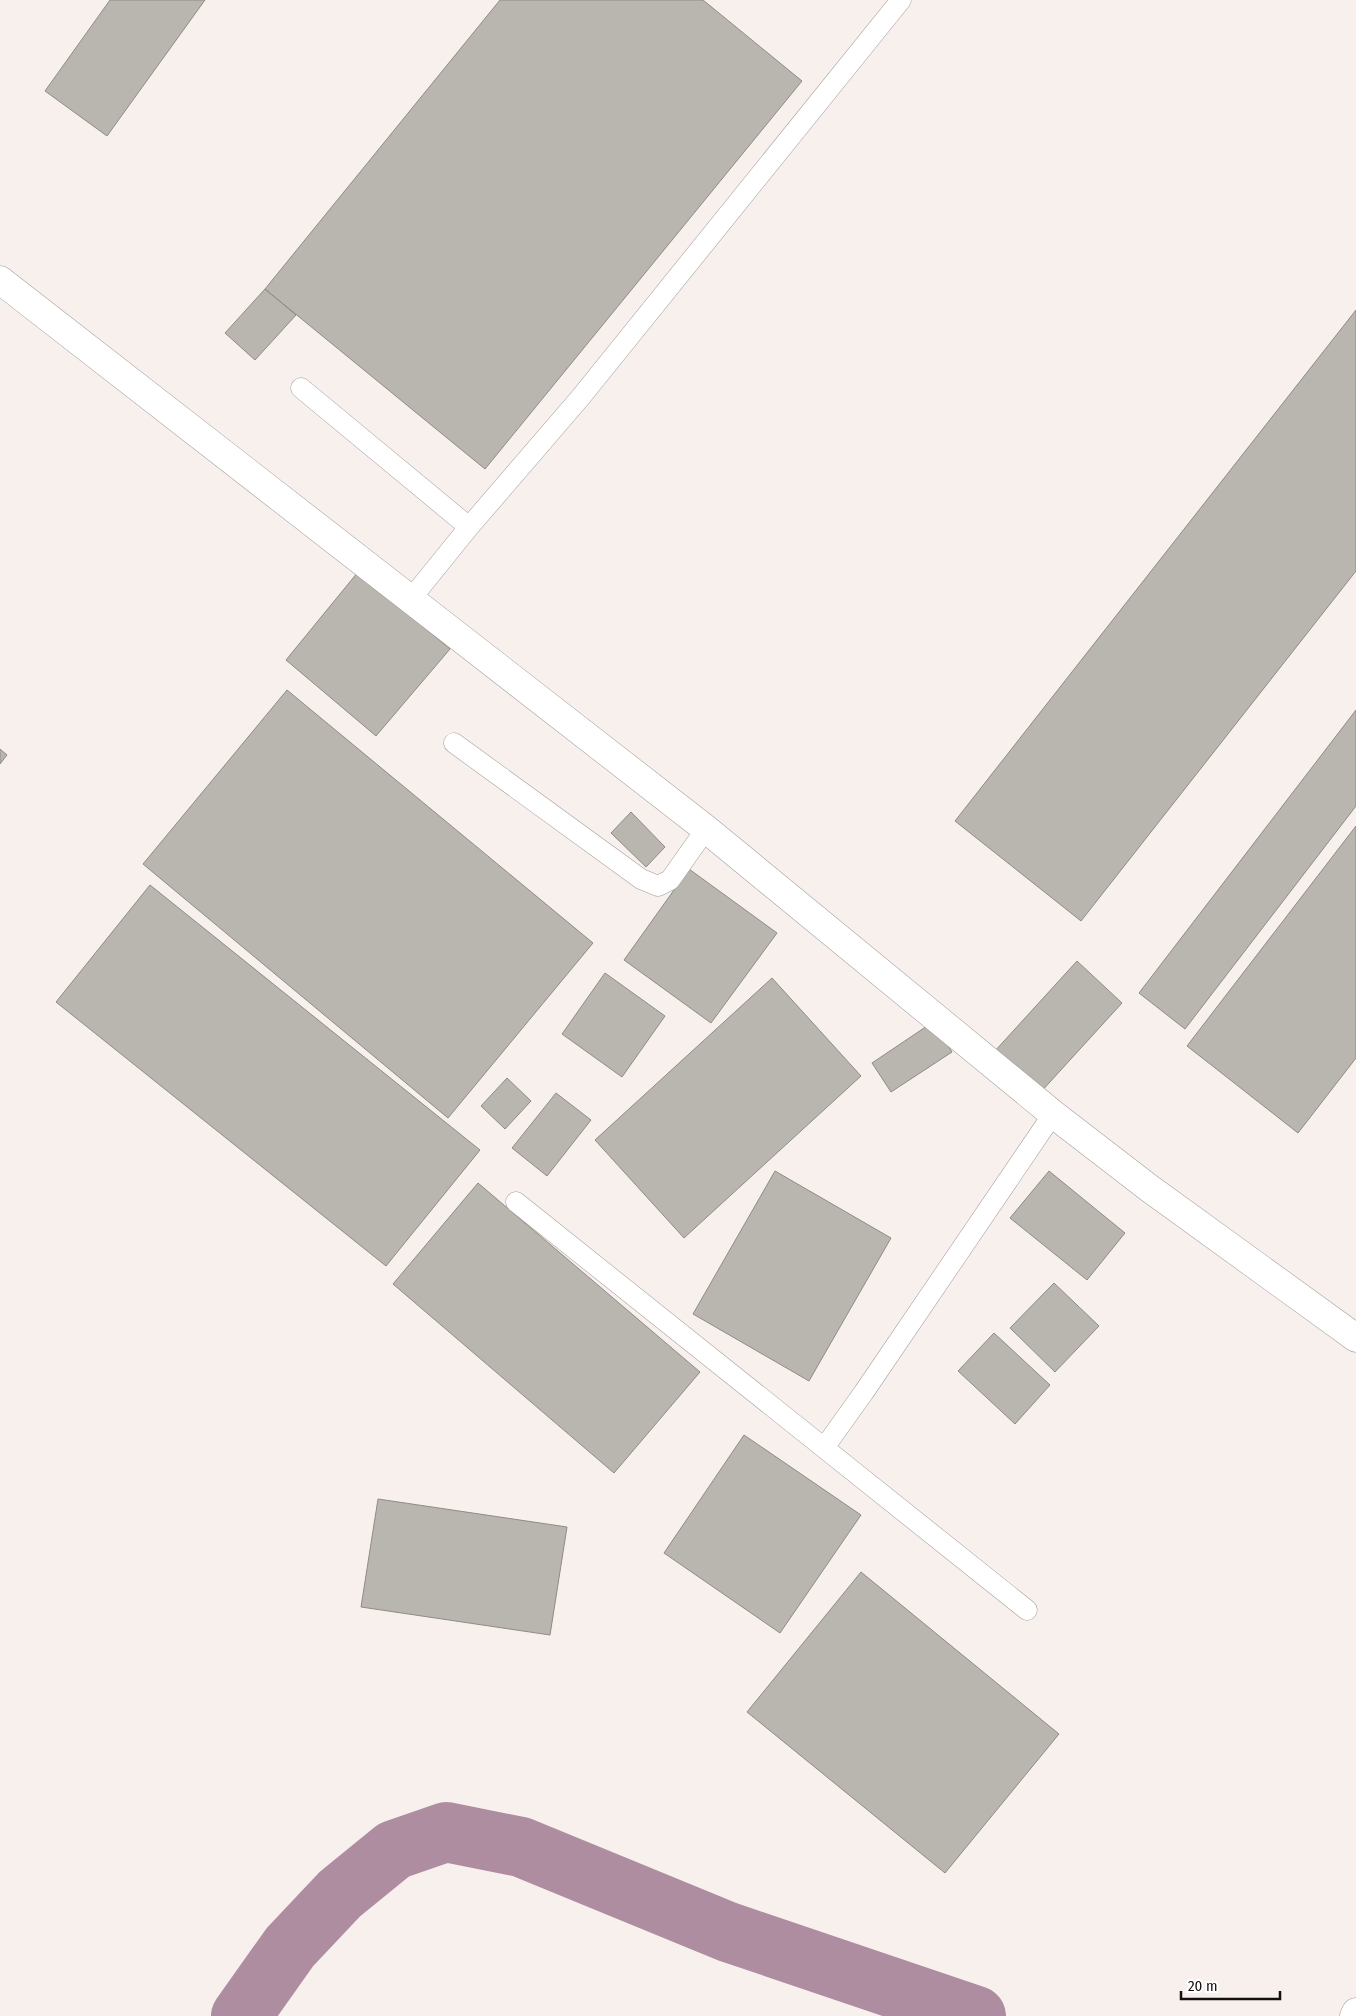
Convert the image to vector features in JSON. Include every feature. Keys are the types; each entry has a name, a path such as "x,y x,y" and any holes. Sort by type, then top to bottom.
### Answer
{"street":[{"path":"0,280 706,829 1053,1114 1148,1188 1356,1338"},
{"path":"1354,2016 1356,2012"}],"lane":[{"path":"410,600 469,527 586,391 901,0"},
{"path":"301,388 469,527"},
{"path":"454,743 641,879 653,885 658,886 670,880 706,829"},
{"path":"824,1448 1053,1114"},
{"path":"516,1202 1027,1610"}],"building":[{"path":"110,0 205,0 107,136 45,91"},
{"path":"500,0 703,0 802,81 485,469 265,289"},
{"path":"265,289 296,315 255,360 225,333"},
{"path":"1356,310 1356,571 1081,921 955,821"},
{"path":"358,572 450,649 376,736 286,660"},
{"path":"287,690 593,943 448,1118 143,864"},
{"path":"1356,710 1356,806 1185,1029 1139,993"},
{"path":"0,749 7,755 0,764"},
{"path":"631,812 665,847 646,867 611,833"},
{"path":"1356,826 1356,1058 1298,1133 1187,1046"},
{"path":"689,869 777,933 711,1023 624,960"},
{"path":"150,885 480,1150 386,1266 56,1002"},
{"path":"1077,961 1122,1003 1039,1094 994,1052"},
{"path":"605,973 665,1016 622,1077 562,1034"},
{"path":"772,978 861,1076 684,1238 595,1140"},
{"path":"933,1022 952,1052 891,1092 872,1063"},
{"path":"507,1078 531,1101 505,1129 481,1106"},
{"path":"556,1093 591,1120 547,1176 512,1148"},
{"path":"775,1171 891,1238 809,1381 693,1314"},
{"path":"1049,1171 1125,1233 1087,1280 1010,1218"},
{"path":"478,1183 700,1372 614,1473 393,1284"},
{"path":"1054,1283 1099,1326 1055,1372 1010,1328"},
{"path":"994,1333 1050,1385 1015,1424 958,1371"},
{"path":"744,1435 861,1515 780,1633 664,1553"},
{"path":"378,1499 567,1527 550,1635 361,1607"},
{"path":"861,1572 1059,1734 945,1873 747,1712"}],"waterway":[{"path":"241,2016 290,1947 340,1894 394,1850 446,1832 521,1847 728,1932 976,2016"}]}
